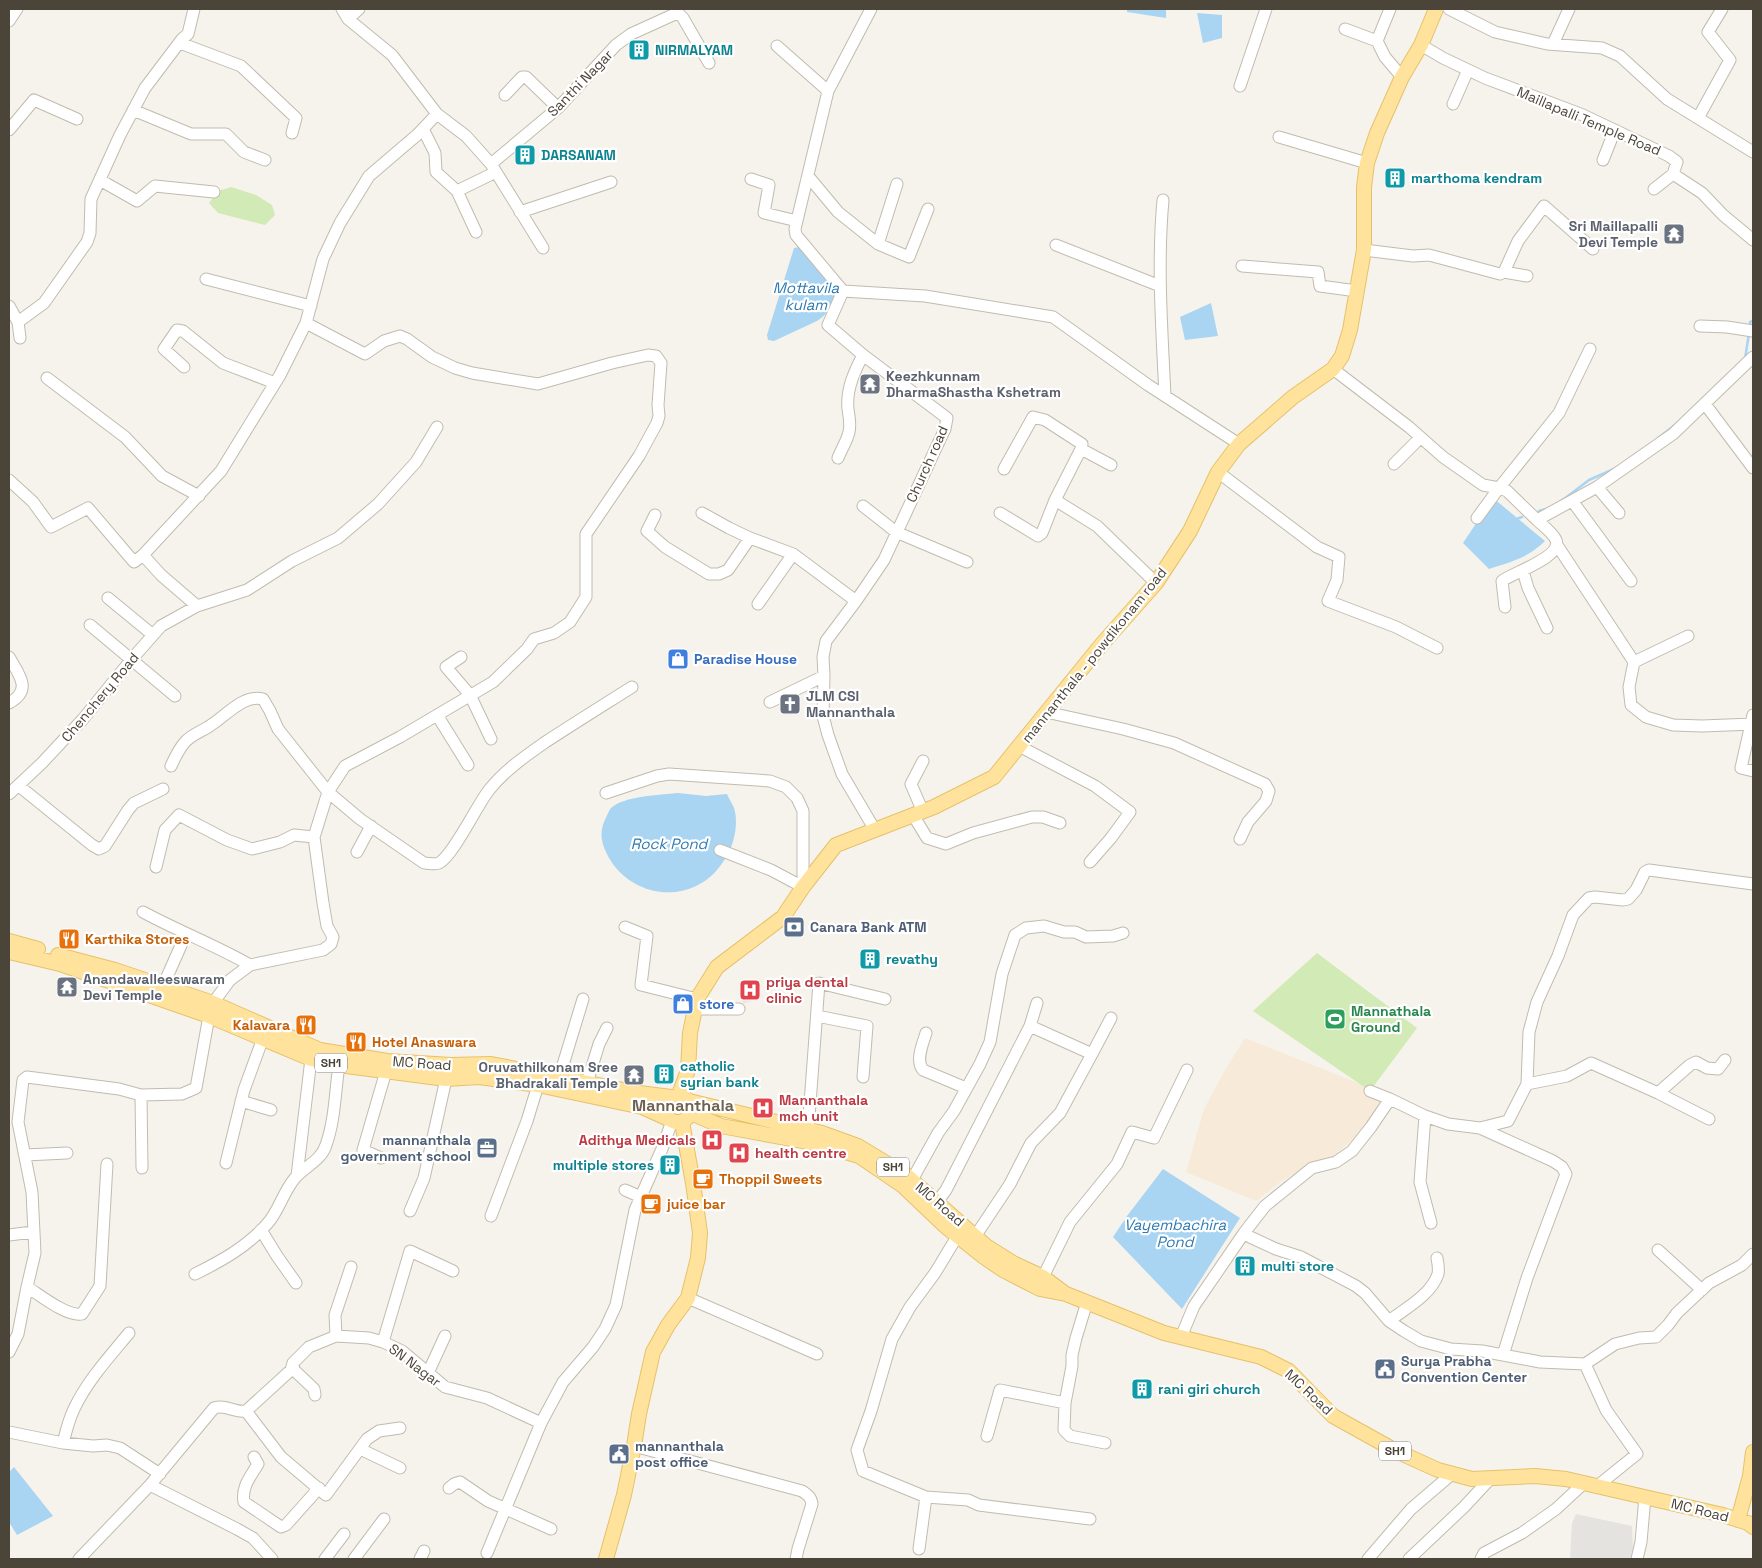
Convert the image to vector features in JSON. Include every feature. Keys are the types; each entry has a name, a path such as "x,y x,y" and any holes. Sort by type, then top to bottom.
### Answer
{"main road":[{"name":"mannanthala - powdikonam road","path":"679,1109 688,1070 690,1034 696,1004 717,967 783,917 803,887 836,845 918,814 994,777 1102,644 1156,582 1190,531 1218,472 1239,444 1294,397 1333,369 1346,344 1364,250 1364,187 1367,163 1377,133 1402,77 1421,45 1436,9"},
{"name":"MC Road","path":"9,941 115,970 164,986 262,1038 311,1059 339,1065 491,1064 639,1093 721,1126 819,1144 859,1156 903,1186 946,1226 1003,1270 1040,1289 1066,1294 1164,1333 1261,1357 1276,1363 1289,1371 1333,1416 1366,1435 1438,1470 1472,1479 1535,1476 1566,1479 1723,1515 1748,1523 1753,1528"},
{"name":"MC Road","path":"9,952 60,964 211,1010 320,1050 387,1066 446,1079 479,1077 538,1085 642,1106 679,1109 808,1130 840,1139 874,1155 912,1180 976,1235 986,1246 1013,1263 1043,1277 1066,1294"},
{"path":"606,1559 624,1495 653,1352 668,1325 688,1298 698,1258 700,1233 679,1109"},
{"path":"1738,1520 1750,1476 1753,1452"}],"street":[{"path":"9,21 17,9"},
{"path":"18,322 44,303 86,242 90,233 91,199 120,135 145,88 188,34 194,9"},
{"path":"359,9 345,14 392,55 437,114 466,136 493,168 543,248"},
{"path":"871,9 828,91 797,222 796,235 843,291 926,296 1053,317 1165,396 1239,444"},
{"path":"1240,86 1266,9"},
{"path":"1377,42 1390,9"},
{"path":"1449,9 1495,32 1553,44 1602,48 1620,56 1667,99 1753,152"},
{"path":"1553,44 1569,9"},
{"path":"1698,118 1730,60 1708,32 1722,9"},
{"name":"Santhi Nagar","path":"457,191 493,168 558,108 616,45 631,34 675,14 680,15 709,63"},
{"path":"1345,29 1377,42 1385,57 1402,77"},
{"path":"180,43 241,66 296,118 292,133"},
{"name":"Maillapalli Temple Road","path":"1421,45 1485,78 1583,115 1669,156 1677,162 1673,174"},
{"path":"777,46 828,91"},
{"path":"1453,104 1468,70"},
{"path":"505,95 522,77 526,77 558,108"},
{"path":"9,130 34,100 77,119"},
{"path":"134,110 191,134 226,134 244,152 265,160"},
{"path":"9,480 32,502 51,527 88,508 134,562 143,555 220,471 275,383 306,322 323,259 340,223 369,176 423,129 437,114"},
{"path":"423,129 435,153 436,172 457,191 476,232"},
{"path":"1603,160 1616,130"},
{"path":"1279,137 1367,163"},
{"path":"1654,189 1673,174 1702,193 1723,215 1753,240"},
{"path":"808,176 838,212 878,244 909,257 928,209"},
{"path":"751,179 769,185 764,213 797,222"},
{"path":"100,180 137,200 155,186 214,192"},
{"path":"520,212 611,182"},
{"path":"878,244 897,184"},
{"path":"1163,200 1160,230 1160,286 1165,396"},
{"path":"1504,272 1518,241 1544,206 1593,249"},
{"path":"1056,245 1160,286"},
{"path":"1364,250 1413,256 1429,255 1496,274 1504,272 1527,276"},
{"path":"1242,266 1318,272 1320,286 1357,290"},
{"path":"206,279 311,306"},
{"name":"Church road","path":"843,291 828,325 862,356 947,418 945,429 884,560 826,641 823,657 823,716 828,735 842,774 875,830"},
{"path":"9,306 18,322 20,338"},
{"path":"9,1352 18,1334 35,1253 32,1192 18,1122 22,1081 25,1078 119,1089 141,1095 182,1094 196,1088 211,1010 230,980 250,965 323,950 328,948 332,941 323,903 314,836 328,792 345,766 400,738 493,682 527,649 534,639 554,634 570,622 586,597 586,534 640,456 659,416 661,363 656,356 648,355 538,384 472,374 432,356 400,336 384,342 365,354 306,322"},
{"path":"1700,326 1728,327 1753,331"},
{"path":"184,367 164,349 177,330 183,331 223,363 275,383"},
{"path":"1477,518 1559,414 1590,349"},
{"path":"838,458 849,432 848,393 862,356"},
{"path":"1537,520 1573,502 1597,487 1673,434 1753,358"},
{"path":"1333,369 1409,427 1442,457 1483,485 1507,491 1556,539 1557,545 1634,662 1629,687 1631,705 1646,718 1673,725 1702,726 1753,721 1741,768 1753,770"},
{"path":"47,378 125,437 162,476 199,496"},
{"path":"1705,404 1753,468"},
{"path":"1000,513 1038,536 1042,533 1055,500 1082,444 1045,420 1034,417 1004,469"},
{"name":"Chenchery Road","path":"9,794 83,719 161,626 196,606 247,590 292,561 338,538 378,504 416,462 437,427"},
{"path":"1394,464 1420,438"},
{"path":"1081,449 1110,465"},
{"path":"1218,472 1317,546 1339,557 1337,580 1328,601 1396,627 1437,648"},
{"path":"1597,487 1619,514"},
{"path":"1055,500 1096,526 1156,582"},
{"path":"1573,502 1631,581"},
{"path":"863,506 896,532 967,562"},
{"path":"702,512 728,528 793,554 856,601"},
{"path":"655,515 646,531 666,547 709,574 719,574 728,570 750,538"},
{"path":"1505,607 1502,581 1523,571 1554,551 1557,545"},
{"path":"758,604 793,554"},
{"path":"143,555 161,575 196,606"},
{"path":"1523,571 1528,588 1547,628"},
{"path":"108,598 153,635"},
{"path":"90,625 175,696"},
{"path":"1634,662 1688,636"},
{"path":"9,657 22,680 23,688 19,696 9,703"},
{"path":"460,657 446,667 470,696 491,739"},
{"path":"770,702 824,676"},
{"path":"171,766 176,755 186,742 198,732 210,726 236,706 253,698 262,699 278,729 328,792 371,826 424,863 440,863 455,845 487,794 503,775 519,761 566,728 632,687"},
{"path":"1046,712 1123,729 1174,743 1265,784 1269,791 1266,801 1248,822 1240,840"},
{"path":"437,715 468,765"},
{"path":"1019,746 1095,786 1130,812 1090,862"},
{"path":"923,761 911,784 918,814 927,838 946,844 973,833 1032,817 1043,817 1060,823"},
{"path":"606,793 670,774 770,780 786,787 797,798 803,811 803,887 771,870 720,850"},
{"path":"19,786 99,849 105,846 134,803 163,789"},
{"path":"156,867 165,830 179,815 227,840 252,849 280,842 294,835 314,836"},
{"path":"357,852 371,826"},
{"path":"1480,1128 1508,1121 1527,1084 1529,1032 1537,1002 1558,956 1572,915 1589,898 1628,899 1636,890 1645,872 1649,870 1753,884"},
{"path":"143,912 250,965"},
{"path":"626,926 646,936 641,985 696,1004 739,1009"},
{"path":"912,1180 938,1133 954,1111 990,1042 1002,974 1016,935 1026,928 1044,926 1064,932 1075,932 1086,937 1113,936 1124,933"},
{"path":"164,986 186,934"},
{"path":"808,1130 819,983 885,999"},
{"path":"559,1078 583,999"},
{"path":"937,1202 946,1190 1030,1026 1037,1003"},
{"path":"817,1016 868,1026 863,1077"},
{"path":"976,1235 1010,1184 1031,1144 1060,1113 1110,1018"},
{"path":"1030,1026 1092,1054"},
{"path":"587,1083 599,1044 607,1028"},
{"path":"926,1032 920,1067 966,1088"},
{"path":"226,1163 241,1100 262,1038"},
{"path":"297,1176 311,1059"},
{"path":"1658,1093 1696,1062 1707,1068 1718,1069 1725,1060"},
{"path":"1527,1084 1566,1076 1591,1063 1658,1093 1709,1119"},
{"path":"195,1274 232,1255 268,1224 283,1196 297,1176 322,1155 331,1128 339,1065"},
{"path":"381,1158 363,1150 387,1066"},
{"path":"1043,1277 1070,1222 1117,1164 1132,1132 1154,1138 1187,1070"},
{"path":"410,1211 424,1178 446,1079"},
{"path":"491,1216 527,1121 538,1085"},
{"path":"1370,1091 1425,1116 1448,1124 1480,1128 1553,1161 1562,1167 1566,1174 1527,1278 1503,1355"},
{"path":"141,1095 142,1168"},
{"path":"1181,1338 1194,1306 1265,1206 1312,1168 1336,1162 1352,1151 1390,1099"},
{"path":"241,1100 271,1110"},
{"path":"487,1553 541,1423 563,1382 593,1347 616,1305 635,1210 679,1109"},
{"path":"1425,1116 1420,1182 1431,1223"},
{"path":"25,1154 67,1153"},
{"path":"27,1287 58,1308 77,1315 82,1314 94,1296 100,1286 107,1164"},
{"path":"625,1190 641,1196"},
{"path":"261,1230 276,1256 296,1283"},
{"path":"9,1235 34,1232"},
{"path":"1244,1233 1276,1249 1300,1257 1356,1286 1365,1293 1389,1321 1404,1332 1429,1344 1452,1349 1482,1351 1540,1362 1585,1364 1615,1344 1639,1338 1656,1337 1668,1326 1677,1313 1702,1290 1742,1264 1753,1254"},
{"path":"958,1236 935,1273 910,1307 892,1339 872,1411 858,1450 864,1471 926,1497 968,1500 979,1505 1090,1519"},
{"path":"1658,1250 1702,1290"},
{"path":"384,1342 410,1251 453,1271"},
{"path":"1389,1321 1424,1295 1434,1282 1438,1272 1437,1258"},
{"path":"336,1336 335,1315 351,1267"},
{"path":"688,1298 817,1354"},
{"path":"1087,1302 1076,1338 1065,1404 1064,1430 1070,1436 1105,1443"},
{"path":"64,1442 73,1410 80,1397 129,1333"},
{"name":"SN Nagar","path":"246,1411 291,1370 293,1363 309,1347 336,1336 369,1338 384,1342 402,1351 445,1387 487,1398 541,1423"},
{"path":"428,1373 445,1336"},
{"path":"293,1363 294,1370 314,1389 315,1395"},
{"path":"1481,1559 1484,1554 1522,1533 1589,1485 1638,1454 1606,1410 1585,1364"},
{"path":"988,1436 1000,1390 1065,1404"},
{"path":"79,1559 160,1474 214,1408 221,1406 238,1411 246,1411 281,1457 326,1495 367,1439 379,1431 400,1428"},
{"path":"9,1432 64,1442 93,1446 107,1445 120,1448 160,1474"},
{"path":"634,1446 802,1491 808,1495 811,1498 812,1504 796,1559"},
{"path":"360,1448 400,1468"},
{"path":"254,1458 258,1464 244,1487 244,1502 281,1527 286,1525 318,1488"},
{"path":"1368,1559 1411,1509 1453,1473"},
{"path":"1409,1559 1464,1507 1490,1479"},
{"path":"449,1488 460,1482 481,1497 504,1509 551,1529"},
{"path":"150,1485 253,1538 272,1559"},
{"path":"919,1549 926,1497"},
{"path":"1637,1559 1641,1542 1644,1497"},
{"path":"354,1559 384,1519"},
{"path":"325,1559 344,1534"}],"shaded area":[{"name":"priya dental clinic","path":"757,982 762,997 743,1004 739,983"},
{"path":"1245,1038 1368,1087 1381,1099 1371,1118 1354,1138 1332,1158 1305,1168 1283,1180 1256,1201 1186,1172 1204,1109"},
{"path":"1576,1514 1632,1526 1633,1548 1630,1559 1570,1559 1572,1523"}],"green space":[{"path":"231,187 256,195 272,205 275,215 265,225 218,213 209,203 218,191"},
{"name":"Mannathala Ground","path":"1317,953 1417,1028 1370,1091 1253,1011"}],"water":[{"path":"1127,9 1166,9 1166,18 1127,12"},
{"path":"1197,13 1222,15 1222,38 1203,43"},
{"name":"Mottavila kulam","path":"799,247 836,292 834,301 827,312 817,321 774,341 768,340 767,335 794,248"},
{"path":"1211,303 1218,336 1185,340 1180,317"},
{"path":"1493,498 1545,541 1532,552 1512,562 1489,569 1463,543"},
{"name":"Rock Pond","path":"678,793 706,796 727,794 734,808 736,827 728,854 720,867 710,877 686,890 660,892 636,884 616,868 603,844 602,827 611,808 617,804 643,797"},
{"name":"Vayembachira Pond","path":"1163,1169 1240,1218 1182,1309 1113,1237"},
{"path":"14,1467 53,1516 17,1535 9,1522 9,1472"}],"waterway":[{"path":"1750,327 1750,322 1753,321"},
{"path":"1745,359 1749,333"},
{"path":"1658,438 1675,425"},
{"path":"1560,502 1589,480 1614,469"},
{"path":"1539,511 1546,509"},
{"path":"1514,520 1522,517"}],"place":[{"name":"NIRMALYAM","path":"639,50"},
{"name":"DARSANAM","path":"525,155"},
{"name":"marthoma kendram","path":"1395,178"},
{"name":"Sri Maillapalli Devi Temple","path":"1674,234"},
{"name":"Keezhkunnam DharmaShastha Kshetram","path":"870,384"},
{"name":"Paradise House","path":"678,659"},
{"name":"JLM CSI Mannanthala","path":"790,704"},
{"name":"Canara Bank ATM","path":"794,927"},
{"name":"Karthika Stores","path":"69,939"},
{"name":"revathy","path":"870,959"},
{"name":"Anandavalleeswaram Devi Temple","path":"67,987"},
{"name":"priya dental clinic","path":"750,990"},
{"name":"store","path":"683,1004"},
{"name":"Mannathala Ground","path":"1335,1019"},
{"name":"Kalavara","path":"306,1025"},
{"name":"Hotel Anaswara","path":"356,1042"},
{"name":"catholic syrian bank","path":"664,1074"},
{"name":"Oruvathilkonam Sree Bhadrakali Temple","path":"634,1075"},
{"name":"Mannanthala mch unit","path":"763,1108"},
{"name":"Adithya Medicals","path":"712,1140"},
{"name":"mannanthala government school","path":"487,1148"},
{"name":"health centre","path":"739,1153"},
{"name":"multiple stores","path":"670,1165"},
{"name":"Thoppil Sweets","path":"703,1179"},
{"name":"juice bar","path":"651,1204"},
{"name":"multi store","path":"1245,1266"},
{"name":"Surya Prabha Convention Center","path":"1385,1369"},
{"name":"rani giri church","path":"1142,1389"},
{"name":"mannanthala post office","path":"619,1454"}],"district":[{"name":"Mannanthala","path":"683,1105"}]}
